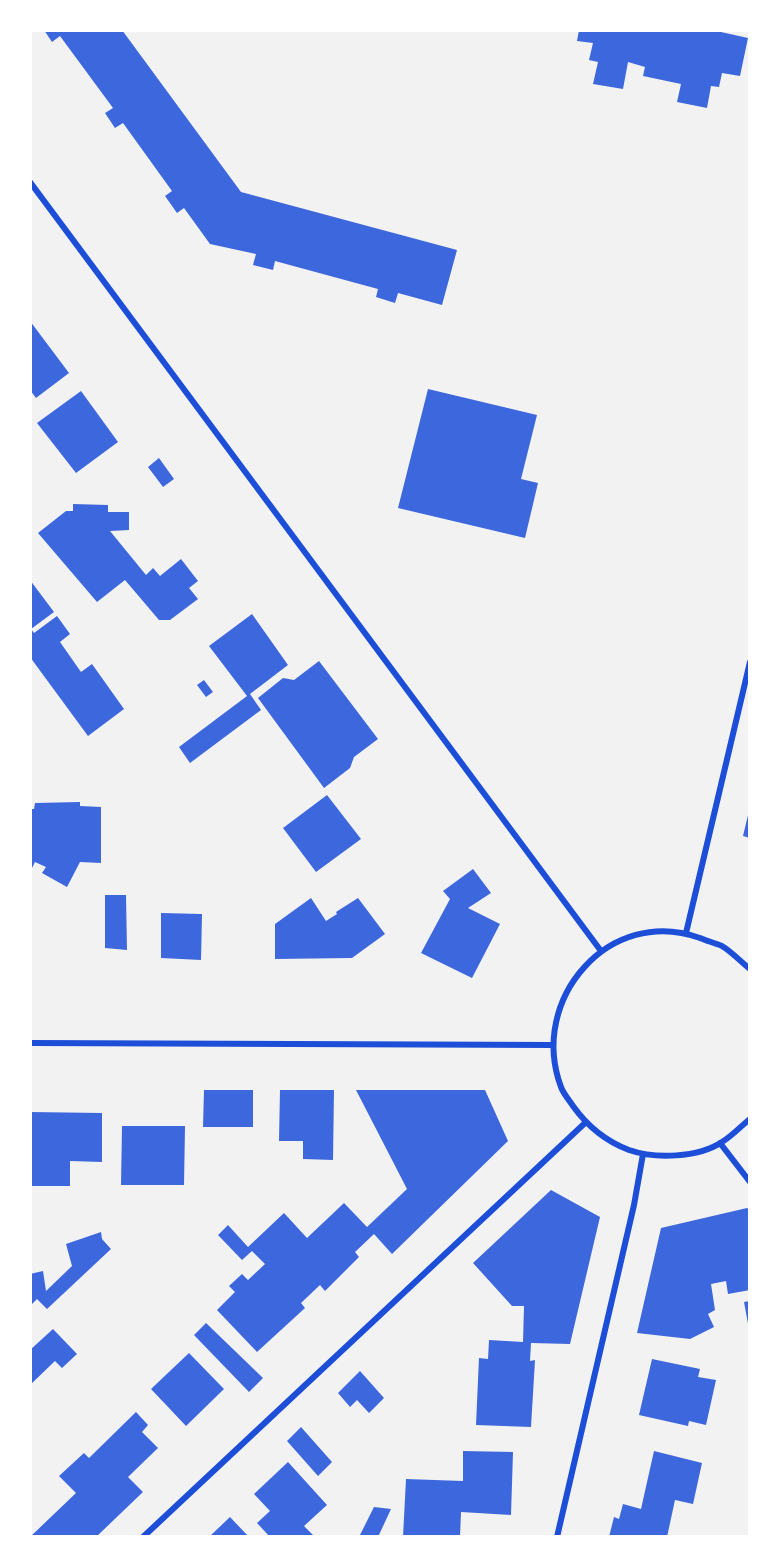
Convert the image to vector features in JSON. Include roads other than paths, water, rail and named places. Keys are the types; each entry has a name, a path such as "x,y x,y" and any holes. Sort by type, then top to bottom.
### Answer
{"street":[{"path":"30,182 601,951"},
{"path":"686,933 750,662"},
{"path":"750,969 721,946 686,933 656,932 628,938 601,951 575,977 558,1010 553,1045 561,1088 585,1123 612,1143 643,1154 683,1156 720,1143 750,1119"},
{"path":"30,1043 553,1045"},
{"path":"143,1537 585,1123"},
{"path":"720,1143 750,1182"},
{"path":"556,1537 634,1205 643,1154"}]}
